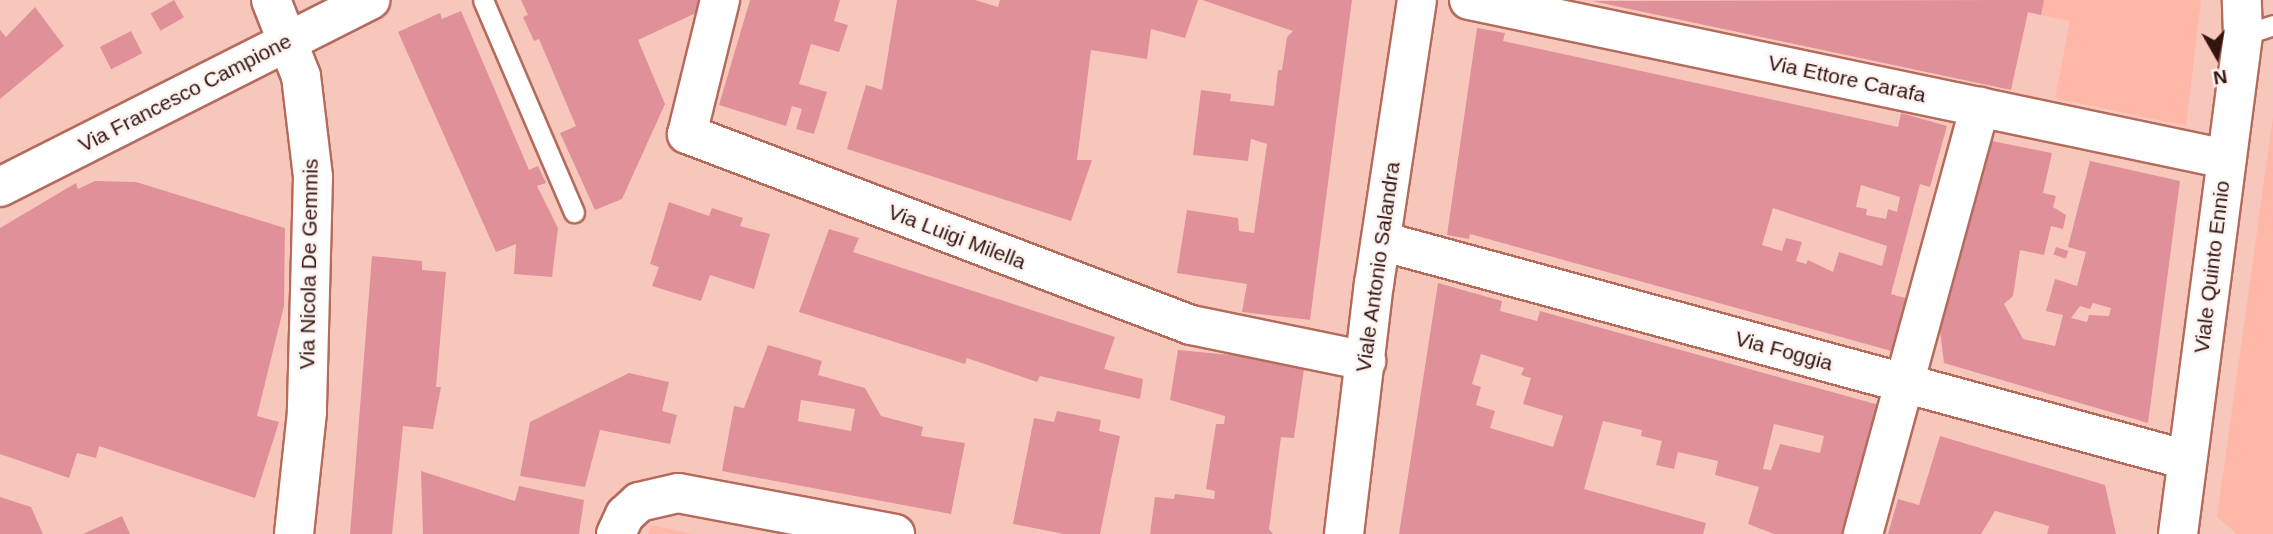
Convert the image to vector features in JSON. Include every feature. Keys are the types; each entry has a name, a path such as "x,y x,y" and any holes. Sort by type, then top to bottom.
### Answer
{"street":[{"name":"Via Nicola De Gemmis","path":"271,0 301,76 313,177 307,412 294,534"},
{"name":"Via Francesco Campione","path":"0,187 371,0"},
{"name":"Via Luigi Milella","path":"720,0 687,134 1167,317 1366,361"},
{"name":"Viale Antonio Salandra","path":"1344,534 1381,241 1417,0"},
{"name":"Via Ettore Carafa","path":"1469,0 2226,159"},
{"name":"Viale Quinto Ennio","path":"2178,534 2226,159 2253,20"},
{"path":"1863,534 1980,107"},
{"name":"Via Foggia","path":"1381,241 2187,460"},
{"path":"616,534 625,515 639,502 678,493 895,534"}],"lane":[{"path":"483,0 574,212"}],"shaded area":[{"path":"1966,0 2201,0 2186,126 2055,98 2070,21"},
{"path":"2273,117 2273,534 2237,534 2217,517"},
{"path":"650,525 694,534 648,534"}],"building":[{"path":"174,0 184,17 161,31 151,14"},
{"path":"521,0 700,0 698,12 638,40 665,104 622,199 595,210 560,133 576,126 539,39 534,41 523,17 528,15"},
{"path":"750,0 840,0 834,21 848,25 839,52 811,44 799,84 827,92 814,134 796,129 802,109 792,106 786,126 719,105"},
{"path":"897,0 975,0 998,7 1000,0 1198,0 1185,38 1151,29 1147,59 1091,50 1077,160 1092,160 1071,221 847,149 866,85 882,90"},
{"path":"1202,0 1352,0 1310,320 1242,312 1247,284 1177,273 1187,210 1238,218 1239,231 1254,233 1267,144 1251,139 1248,161 1193,155 1201,90 1231,94 1230,101 1274,106 1278,70 1282,70 1287,37 1293,31"},
{"path":"2044,0 2041,15 2028,12 2011,90 1592,1"},
{"path":"35,7 64,46 0,99 0,30 6,37"},
{"path":"461,11 529,170 538,166 546,183 537,186 558,228 552,277 514,274 516,244 496,252 398,32 440,13 442,19"},
{"path":"1477,28 1505,33 1503,41 1898,127 1901,113 1947,126 1930,187 1920,184 1891,294 1908,299 1895,352 1470,234 1469,239 1447,235","holes":["1861,185 1900,197 1897,212 1888,209 1886,219 1866,215 1867,209 1856,207","1773,208 1887,246 1882,266 1839,252 1833,272 1808,260 1806,264 1796,261 1802,242 1786,238 1782,251 1762,245"]},
{"path":"131,31 142,53 111,69 100,47"},
{"path":"1987,140 2052,153 2043,193 2056,196 2053,207 2066,215 2063,229 2051,226 2044,255 2020,250 2013,296 2004,304 2023,339 2055,346 2063,315 2046,311 2055,279 2077,286 2086,252 2068,247 2090,161 2180,181 2148,423 1944,363 1940,331","holes":["2093,303 2111,308 2109,316 2089,315 2087,322 2071,318 2080,306 2090,309"]},
{"path":"95,181 136,182 285,228 284,306 257,416 279,422 255,498 99,446 96,458 77,453 69,478 0,454 0,228 76,183 78,189"},
{"path":"669,202 709,216 712,208 743,218 740,226 770,234 754,289 710,275 701,301 652,286 659,267 650,264"},
{"path":"829,229 859,238 853,252 1115,337 1104,369 1143,379 1140,399 1040,376 1037,382 967,358 965,364 799,312"},
{"path":"2056,247 2068,251 2066,259 2054,255"},
{"path":"372,256 422,261 422,270 446,272 436,387 441,387 433,429 403,426 392,534 350,534"},
{"path":"1438,283 1502,301 1500,311 1537,321 1540,311 1879,405 1843,534 1774,534 1748,524 1759,487 1715,475 1718,461 1678,452 1674,469 1656,465 1662,441 1641,436 1642,430 1603,421 1584,489 1706,523 1703,534 1399,534","holes":["1481,354 1524,368 1521,375 1531,378 1523,404 1563,416 1553,447 1490,428 1495,411 1476,405 1481,387 1472,384","1774,424 1824,436 1820,453 1780,444 1771,470 1763,469"]},
{"path":"768,345 822,361 818,375 865,388 881,416 923,427 921,436 965,443 951,514 722,471 734,406 744,408","holes":["801,400 855,409 851,431 798,421"]},
{"path":"1178,350 1305,362 1294,438 1281,437 1269,529 1273,534 1150,534 1155,497 1174,499 1175,494 1214,499 1215,491 1206,489 1216,424 1224,424 1225,416 1170,400"},
{"path":"629,373 669,382 662,411 677,415 670,444 600,430 585,487 520,476 530,422"},
{"path":"1057,411 1101,420 1099,431 1120,436 1100,534 1064,534 1013,524 1034,418 1054,422"},
{"path":"1940,436 2105,485 2116,534 2047,534 2049,526 1995,511 1981,534 1888,534 1898,499 1919,505"},
{"path":"421,471 515,501 519,486 584,500 579,534 423,534"},
{"path":"0,497 31,507 43,534 0,534"},
{"path":"122,516 130,534 83,534"}]}
